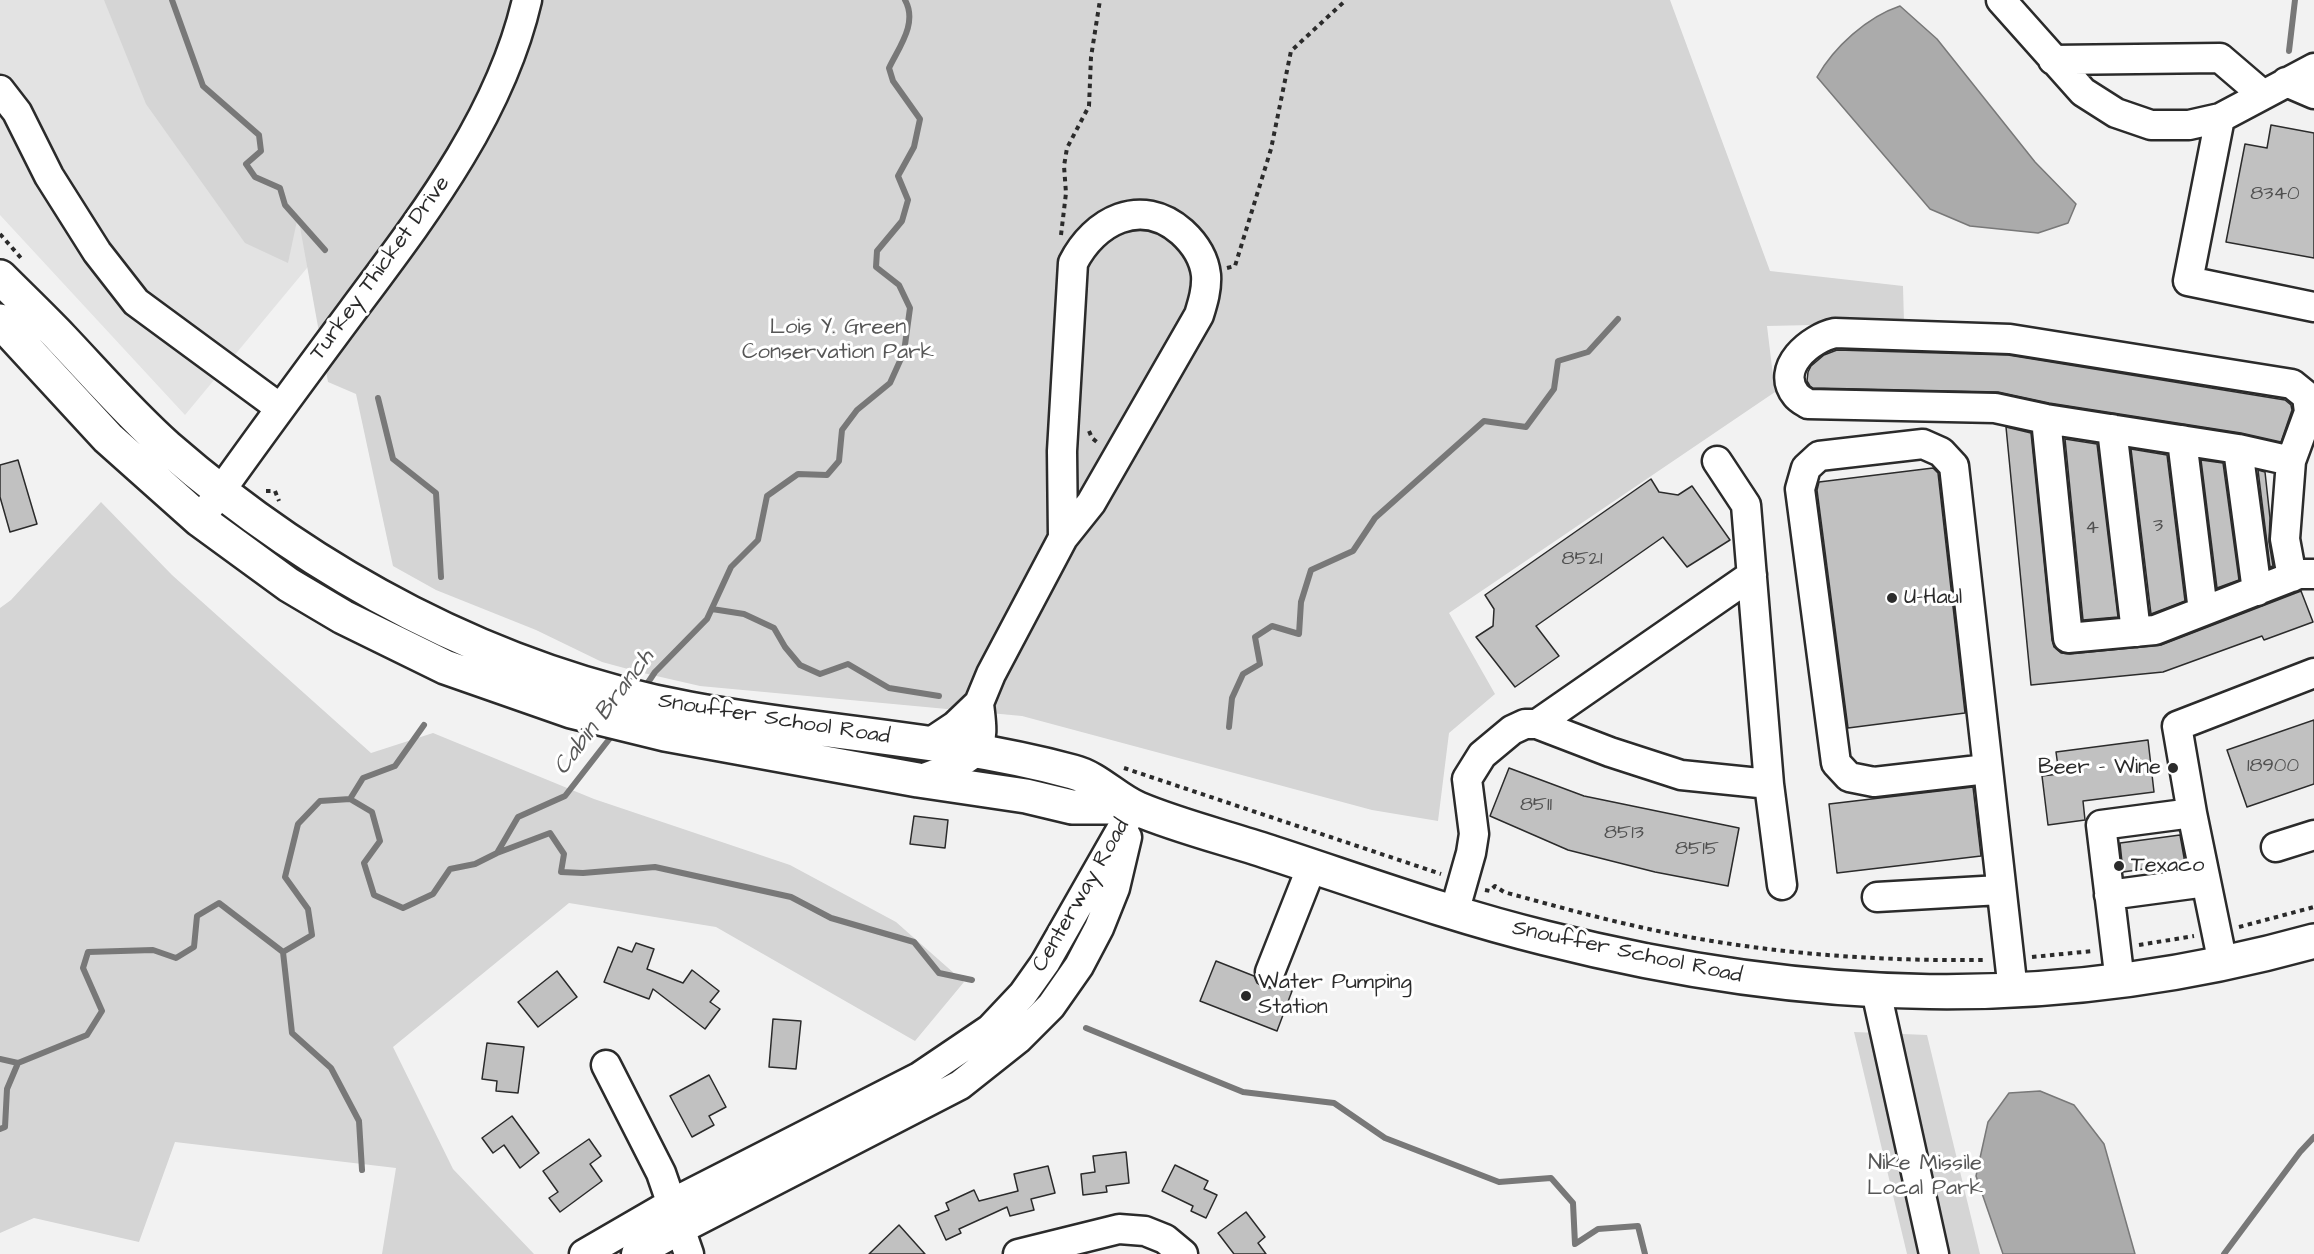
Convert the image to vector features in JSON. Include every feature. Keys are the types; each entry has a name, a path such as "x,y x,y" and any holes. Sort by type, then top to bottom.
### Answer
{"main road":[{"name":"Snouffer School Road","path":"0,277 165,445 220,492 276,532 329,567 433,625 535,669 595,688 688,709 976,750 1083,774 1134,807 1454,913 1542,938 1653,964 1777,983 1876,991 1935,993 2013,991 2120,982 2223,964 2314,941"},
{"name":"Snouffer School Road","path":"0,321 108,438 200,520 289,585 343,617 391,642 477,680 571,711 666,734 918,780 1026,796 1072,807 1134,807"}],"street":[{"name":"Turkey Thicket Drive","path":"200,520 446,182 482,118 506,65 527,0"},
{"path":"2001,0 2083,92 2116,113 2151,125 2189,125 2220,118 2314,68"},
{"path":"2053,60 2220,58 2274,88 2314,94"},
{"path":"0,90 17,112 49,176 97,252 136,302 280,408"},
{"path":"2220,118 2188,281 2314,307"},
{"path":"928,744 955,726 979,703 991,674 1063,538 1091,503 1198,315 1206,291 1206,273 1200,255 1192,241 1177,228 1150,216 1122,217 1104,225 1081,247 1073,263 1062,451 1063,538"},
{"path":"2046,419 2068,638 2155,630 2303,576 2285,539 2291,461 2309,412 2307,396 2292,384 2010,339 1835,333 1823,335 1801,351 1791,366 1791,382 1796,395 1808,404 1995,408 2046,419 2238,449 2291,461"},
{"path":"2112,429 2136,632"},
{"path":"2182,440 2203,611"},
{"path":"1987,769 1874,782 1849,777 1836,763 1800,489 1806,468 1820,456 1923,444 1941,452 1954,466 2013,991"},
{"path":"2238,449 2257,591"},
{"path":"1716,460 1746,505 1769,784 1782,885"},
{"path":"1537,724 1752,575"},
{"path":"2223,964 2176,726 2314,672"},
{"path":"918,780 951,768 976,750 981,729 979,703"},
{"path":"1454,913 1472,853 1474,834 1467,778 1482,755 1512,730 1524,724 1537,724 1610,752 1681,775 1769,784"},
{"name":"Centerway Road","path":"636,1254 680,1229 919,1077 990,1029 1023,994 1045,963 1134,807"},
{"path":"2120,982 2101,825 2192,813"},
{"path":"2276,847 2314,835"},
{"path":"1270,972 1312,866"},
{"path":"2109,895 2206,882"},
{"path":"1877,897 2000,890"},
{"path":"1876,991 1934,1254"},
{"path":"606,1065 661,1173 680,1229"},
{"name":"Centerway Road","path":"584,1254 680,1229"},
{"path":"1018,1254 1119,1229 1145,1231 1165,1239 1183,1254"}],"path":[{"path":"1062,245 1066,148 1089,106 1091,57 1100,0"},
{"path":"1206,273 1235,266 1271,149 1291,51 1346,0"},
{"path":"1116,765 1440,873"},
{"path":"1490,891 1495,886 1503,892 1587,915 1714,942 1851,957 1987,960"},
{"path":"2245,926 2314,907"},
{"path":"2142,944 2196,935"},
{"path":"2045,956 2097,951"}],"shaded area":[{"path":"0,0 460,0 375,186 185,415 0,215"},
{"path":"1900,6 1937,39 2035,162 2076,204 2068,223 2038,233 1970,226 1930,209 1817,77 1832,55 1852,34"},
{"path":"2040,1091 2074,1105 2104,1144 2135,1254 2003,1254 1976,1176 1988,1122 2009,1093"}],"green space":[{"name":"Lois Y. Green Conservation Park","path":"104,0 1670,0 1770,271 1903,286 1904,323 1767,326 1775,392 1449,613 1495,694 1449,733 1438,821 1372,810 1022,716 700,686 639,672 602,662 536,630 436,590 393,566 356,394 328,382 298,216 288,263 245,243 146,104"},
{"path":"101,502 172,575 371,753 433,733 594,799 790,865 896,922 964,982 915,1041 716,927 569,903 393,1047 453,1169 534,1254 382,1254 396,1168 175,1142 139,1242 34,1218 0,1233 0,608 11,600"},
{"name":"Nike Missile Local Park","path":"1854,1032 1927,1035 1980,1254 1907,1254"}],"building":[{"path":"2271,125 2314,133 2314,258 2226,242 2245,144 2267,148"},
{"path":"1837,350 2008,355 2285,400 2291,405 2292,410 2281,442 2241,433 2049,403 1998,392 1813,388 1810,386 1807,381 1811,366 1824,355"},
{"path":"2006,427 2031,433 2052,640 2054,647 2061,653 2161,645 2301,591 2313,622 2264,640 2262,636 2163,672 2031,685"},
{"path":"2065,439 2097,444 2118,617 2083,620"},
{"path":"2131,449 2167,455 2185,601 2151,614"},
{"path":"18,460 37,524 10,532 0,497 0,465"},
{"path":"2201,460 2223,463 2239,580 2217,588"},
{"name":"U-Haul","path":"1933,468 1938,473 1965,713 1848,728 1817,490 1819,482"},
{"path":"2258,470 2265,472 2270,518 2269,542 2273,566 2270,567"},
{"path":"1651,479 1659,492 1678,495 1692,486 1730,540 1687,567 1663,537 1536,626 1559,656 1515,687 1476,637 1493,626 1494,609 1485,595"},
{"path":"2314,720 2314,784 2247,807 2227,750"},
{"path":"2148,740 2154,792 2083,801 2085,820 2048,825 2042,776 2059,774 2056,752"},
{"path":"1509,768 1584,796 1739,828 1728,886 1655,872 1568,850 1490,816"},
{"path":"1973,787 1981,856 1837,873 1829,804"},
{"path":"914,816 948,820 945,848 910,844"},
{"path":"2180,835 2185,863 2123,872 2120,843"},
{"path":"636,943 654,949 647,969 683,983 692,970 719,991 710,1002 720,1009 705,1029 653,989 649,999 604,982 618,947 632,952"},
{"name":"Water Pumping Station","path":"1216,961 1254,976 1257,983 1263,987 1279,986 1292,991 1277,1031 1200,1001"},
{"path":"557,971 577,997 538,1027 518,1002"},
{"path":"773,1019 801,1021 796,1069 769,1067"},
{"path":"487,1043 524,1047 518,1093 496,1091 497,1081 482,1079"},
{"path":"709,1075 726,1107 709,1116 714,1125 692,1137 670,1096"},
{"path":"512,1116 539,1153 520,1168 504,1145 493,1153 482,1138"},
{"path":"589,1139 601,1156 590,1164 602,1181 560,1212 549,1198 558,1192 543,1171"},
{"path":"1126,1152 1129,1183 1106,1186 1107,1192 1083,1195 1081,1174 1095,1172 1093,1156"},
{"path":"1175,1165 1208,1181 1204,1189 1217,1195 1206,1218 1191,1211 1193,1206 1162,1191"},
{"path":"1048,1166 1055,1193 1031,1199 1034,1210 1010,1216 1007,1207 959,1229 961,1233 946,1240 935,1216 949,1210 946,1203 974,1190 979,1201 1018,1191 1014,1174"},
{"path":"1246,1212 1265,1237 1258,1243 1266,1254 1234,1254 1218,1233"},
{"path":"899,1225 925,1254 869,1254"}],"waterway":[{"path":"172,0 203,86 259,135 261,151 246,164 255,177 280,188 285,205 325,250"},
{"name":"Cabin Branch","path":"645,687 655,672 707,619 731,567 758,540 767,496 798,474 827,475 839,461 842,430 857,410 890,383 904,352 910,308 899,285 876,267 877,251 902,221 908,200 898,176 914,147 920,119 893,81 889,68 906,35 909,17 905,0"},
{"path":"2289,51 2295,0"},
{"path":"1229,727 1232,698 1243,674 1260,664 1255,637 1272,626 1299,634 1301,602 1311,570 1353,551 1375,518 1484,421 1526,427 1554,389 1558,361 1588,352 1618,319"},
{"path":"378,398 393,459 436,493 441,577"},
{"path":"712,609 744,614 774,628 785,647 800,665 820,674 848,664 889,688 939,696"},
{"path":"350,799 363,778 395,766 424,725"},
{"name":"Cabin Branch","path":"0,1129 5,1127 7,1089 18,1063 87,1035 102,1011 83,968 88,952 153,950 176,958 194,947 197,916 219,903 283,952 312,935 308,909 285,877 298,824 320,801 350,799 372,812 380,841 364,863 374,895 403,908 433,894 450,869 475,864 497,853 518,817 565,796 614,733"},
{"path":"497,853 550,833 564,854 561,872 583,873 655,867 791,897 831,918 914,942 939,973 972,980"},
{"path":"283,952 292,1033 331,1068 359,1121 362,1170"},
{"path":"1086,1028 1243,1092 1334,1103 1385,1138 1499,1182 1551,1178 1573,1203 1575,1244 1598,1229 1638,1226 1645,1254"},
{"name":"Cabin Branch","path":"0,1059 18,1063"},
{"path":"2224,1254 2300,1152 2314,1137"}],"place":[{"name":"U-Haul","path":"1892,598"},
{"name":"Beer - Wine","path":"2173,768"},
{"name":"Texaco","path":"2119,866"},
{"name":"Water Pumping Station","path":"1246,996"}]}
